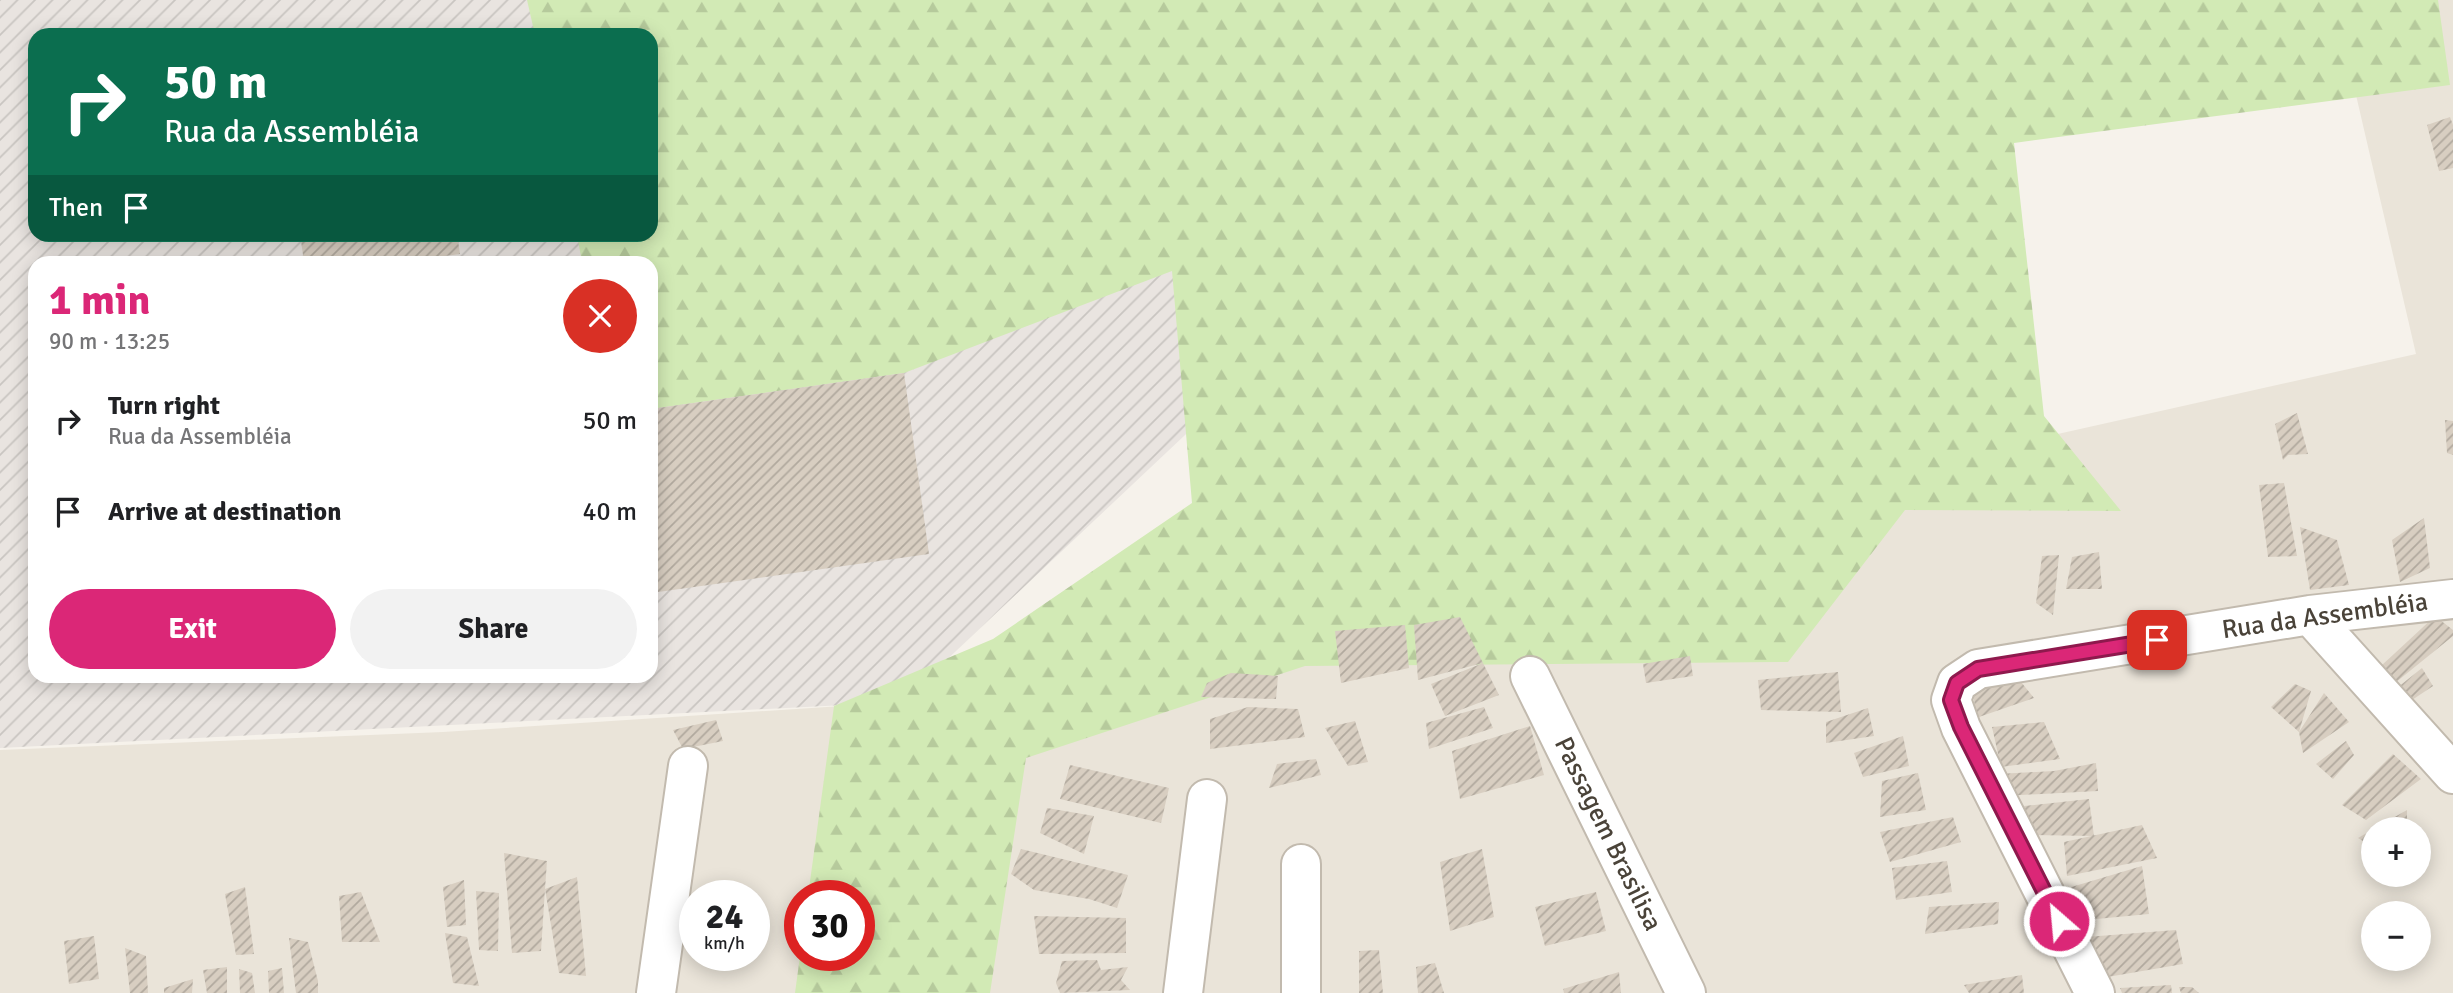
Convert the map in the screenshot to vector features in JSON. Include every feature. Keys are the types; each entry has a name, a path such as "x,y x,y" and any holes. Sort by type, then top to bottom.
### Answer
{"street":[{"name":"Rua da Assembléia","path":"2095,993 1961,727 1951,700 1957,683 1978,669 2310,615 2453,599"},
{"path":"2310,615 2453,774"},
{"name":"Passagem Brasilisa","path":"1530,676 1686,993"},
{"path":"656,993 688,766"},
{"path":"1184,993 1208,799"},
{"path":"1301,863 1301,993"}],"shaded area":[{"path":"0,0 1646,0 902,702 0,748"},
{"path":"2334,0 2453,0 2453,993 0,993 0,750 443,732 979,697 1390,583 2416,354"}],"green space":[{"path":"527,0 2438,0 2450,85 2014,143 2044,416 2121,511 1905,510 1788,662 1305,666 1026,758 990,993 795,993 798,971 875,971 875,880 810,880 834,706 993,639 1192,503 1172,271 904,373 658,408 658,256 581,256 578,242 658,242 658,28 533,28"}],"building":[{"path":"2450,117 2453,125 2453,168 2439,171 2427,125"},
{"path":"301,242 458,242 460,254 445,256 303,256"},
{"path":"904,373 929,554 658,592 658,408"},
{"path":"2297,413 2308,454 2288,455 2283,460 2275,424"},
{"path":"2445,420 2453,421 2453,455 2447,453"},
{"path":"2284,483 2297,556 2268,557 2259,485"},
{"path":"2424,518 2430,568 2400,582 2392,540"},
{"path":"2300,527 2337,540 2349,585 2310,590"},
{"path":"2099,552 2102,589 2066,589 2072,557"},
{"path":"2059,555 2053,615 2036,603 2042,556"},
{"path":"2435,616 2453,630 2453,636 2395,683 2381,666"},
{"path":"1460,617 1483,663 1418,680 1414,625"},
{"path":"1405,625 1409,668 1341,683 1335,631"},
{"path":"1690,656 1693,676 1646,683 1643,664"},
{"path":"1483,663 1499,695 1445,716 1431,684"},
{"path":"2422,668 2433,686 2403,706 2392,692"},
{"path":"1838,672 1841,712 1761,710 1758,680"},
{"path":"1231,673 1278,676 1276,699 1201,697 1207,683"},
{"path":"2017,677 2034,698 1976,718 1973,690"},
{"path":"2295,684 2311,691 2299,732 2271,707"},
{"path":"2324,693 2349,722 2303,753 2299,732"},
{"path":"1248,707 1298,709 1305,737 1210,749 1210,719"},
{"path":"1484,707 1493,728 1429,749 1426,723"},
{"path":"1868,708 1874,736 1826,743 1826,722"},
{"path":"716,720 723,741 683,749 673,730"},
{"path":"1355,721 1368,762 1348,766 1325,728"},
{"path":"2044,722 2060,759 2001,767 1992,727"},
{"path":"1530,726 1544,775 1460,799 1452,751"},
{"path":"1903,736 1909,766 1863,777 1854,753"},
{"path":"2346,741 2354,755 2333,779 2316,764"},
{"path":"2393,754 2421,779 2370,817 2361,817 2342,805"},
{"path":"1316,759 1321,775 1269,788 1277,764"},
{"path":"2096,763 2098,791 2003,796 1998,774 2054,771"},
{"path":"1070,765 1169,788 1161,823 1060,799"},
{"path":"1918,773 1926,810 1880,817 1882,781"},
{"path":"2089,799 2094,836 2031,835 2024,806"},
{"path":"1047,808 1094,816 1084,854 1040,833"},
{"path":"2407,810 2407,817 2395,817"},
{"path":"1953,817 1961,842 1890,862 1880,832"},
{"path":"2142,825 2157,858 2067,876 2064,842"},
{"path":"1021,849 1128,875 1117,908 1089,899 1034,890 1011,874"},
{"path":"1482,849 1494,917 1450,931 1440,862"},
{"path":"504,853 547,861 541,951 512,953"},
{"path":"1947,861 1952,892 1896,900 1892,868"},
{"path":"2142,866 2149,914 2086,920 2068,888"},
{"path":"577,877 586,976 559,973 545,889"},
{"path":"464,880 466,925 447,927 443,887"},
{"path":"245,887 254,954 236,955 225,894"},
{"path":"476,891 499,893 498,951 479,950"},
{"path":"361,892 380,942 342,942 339,896"},
{"path":"1596,892 1606,931 1545,946 1535,907"},
{"path":"1999,902 1998,924 1925,934 1929,907"},
{"path":"1034,916 1126,918 1126,953 1039,954"},
{"path":"2176,930 2183,964 2090,980 2086,937"},
{"path":"445,933 467,937 479,986 453,983"},
{"path":"94,936 99,979 69,984 64,941"},
{"path":"289,938 308,942 318,981 318,993 296,993"},
{"path":"125,948 146,956 148,993 130,993"},
{"path":"1379,950 1383,993 1359,993 1359,951"},
{"path":"1097,960 1101,970 1128,967 1121,980 1130,990 1060,993 1056,983 1062,961"},
{"path":"1435,963 1444,993 1418,993 1416,967"},
{"path":"227,967 227,993 207,993 203,970"},
{"path":"282,968 284,993 269,993 268,971"},
{"path":"239,969 252,973 255,993 240,993"},
{"path":"1619,972 1621,993 1564,993 1563,989"},
{"path":"2022,975 2024,993 1969,993 1964,985"},
{"path":"193,979 192,993 164,993 164,988"},
{"path":"2171,985 2172,993 2122,993 2120,988"},
{"path":"2179,987 2192,987 2199,993 2181,993"}],"route":[{"path":"2059,921 1961,727 1951,700 1957,683 1978,669 2157,640"}]}
